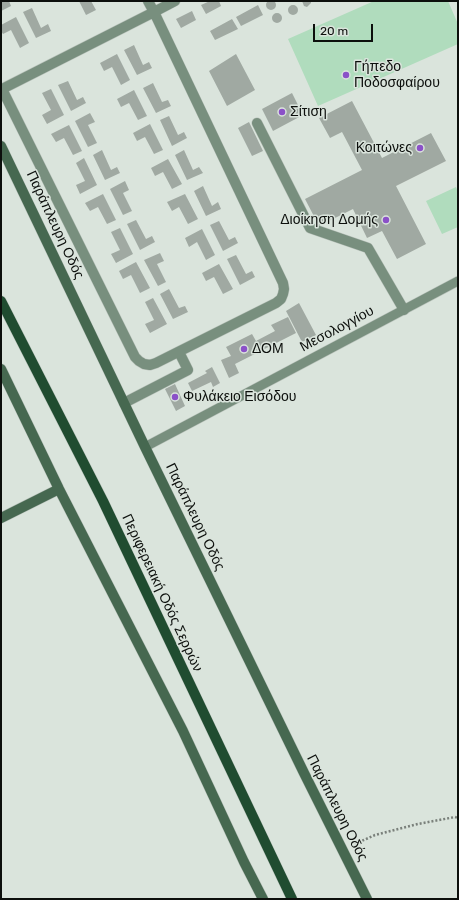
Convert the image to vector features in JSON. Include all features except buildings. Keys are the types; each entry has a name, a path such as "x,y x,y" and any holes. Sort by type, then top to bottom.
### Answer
{"main road":[{"name":"Περιφερειακή Οδός Σερρών","path":"1,301 103,501 292,899"}],"street":[{"path":"148,1 154,12 284,288 281,299 276,303 150,365 144,364 135,357 1,89 154,12 175,1"},
{"path":"257,122 310,228 368,248 404,310"},
{"name":"Παράπλευρη Οδός","path":"1,146 145,447 367,899"},
{"path":"124,403 188,370 179,352"},
{"path":"1,369 59,489 183,731 244,862 263,899"},
{"path":"1,518 59,489"}],"lane":[{"name":"Μεσολογγίου","path":"145,447 458,281"}],"path":[{"path":"342,849 375,835 418,824 455,817 458,818"}],"green space":[{"name":"Γήπεδο Ποδοσφαίρου","path":"374,1 448,1 458,24 458,44 318,106 288,39"},
{"path":"456,187 458,192 458,227 442,234 426,201"}],"place":[{"name":"Γήπεδο Ποδοσφαίρου","path":"346,75"},
{"name":"Σίτιση","path":"282,112"},
{"name":"Κοιτώνες","path":"420,148"},
{"name":"Διοίκηση Δομής","path":"386,220"},
{"name":"ΔΟΜ","path":"244,349"},
{"name":"Φυλάκειο Εισόδου","path":"175,397"}]}
